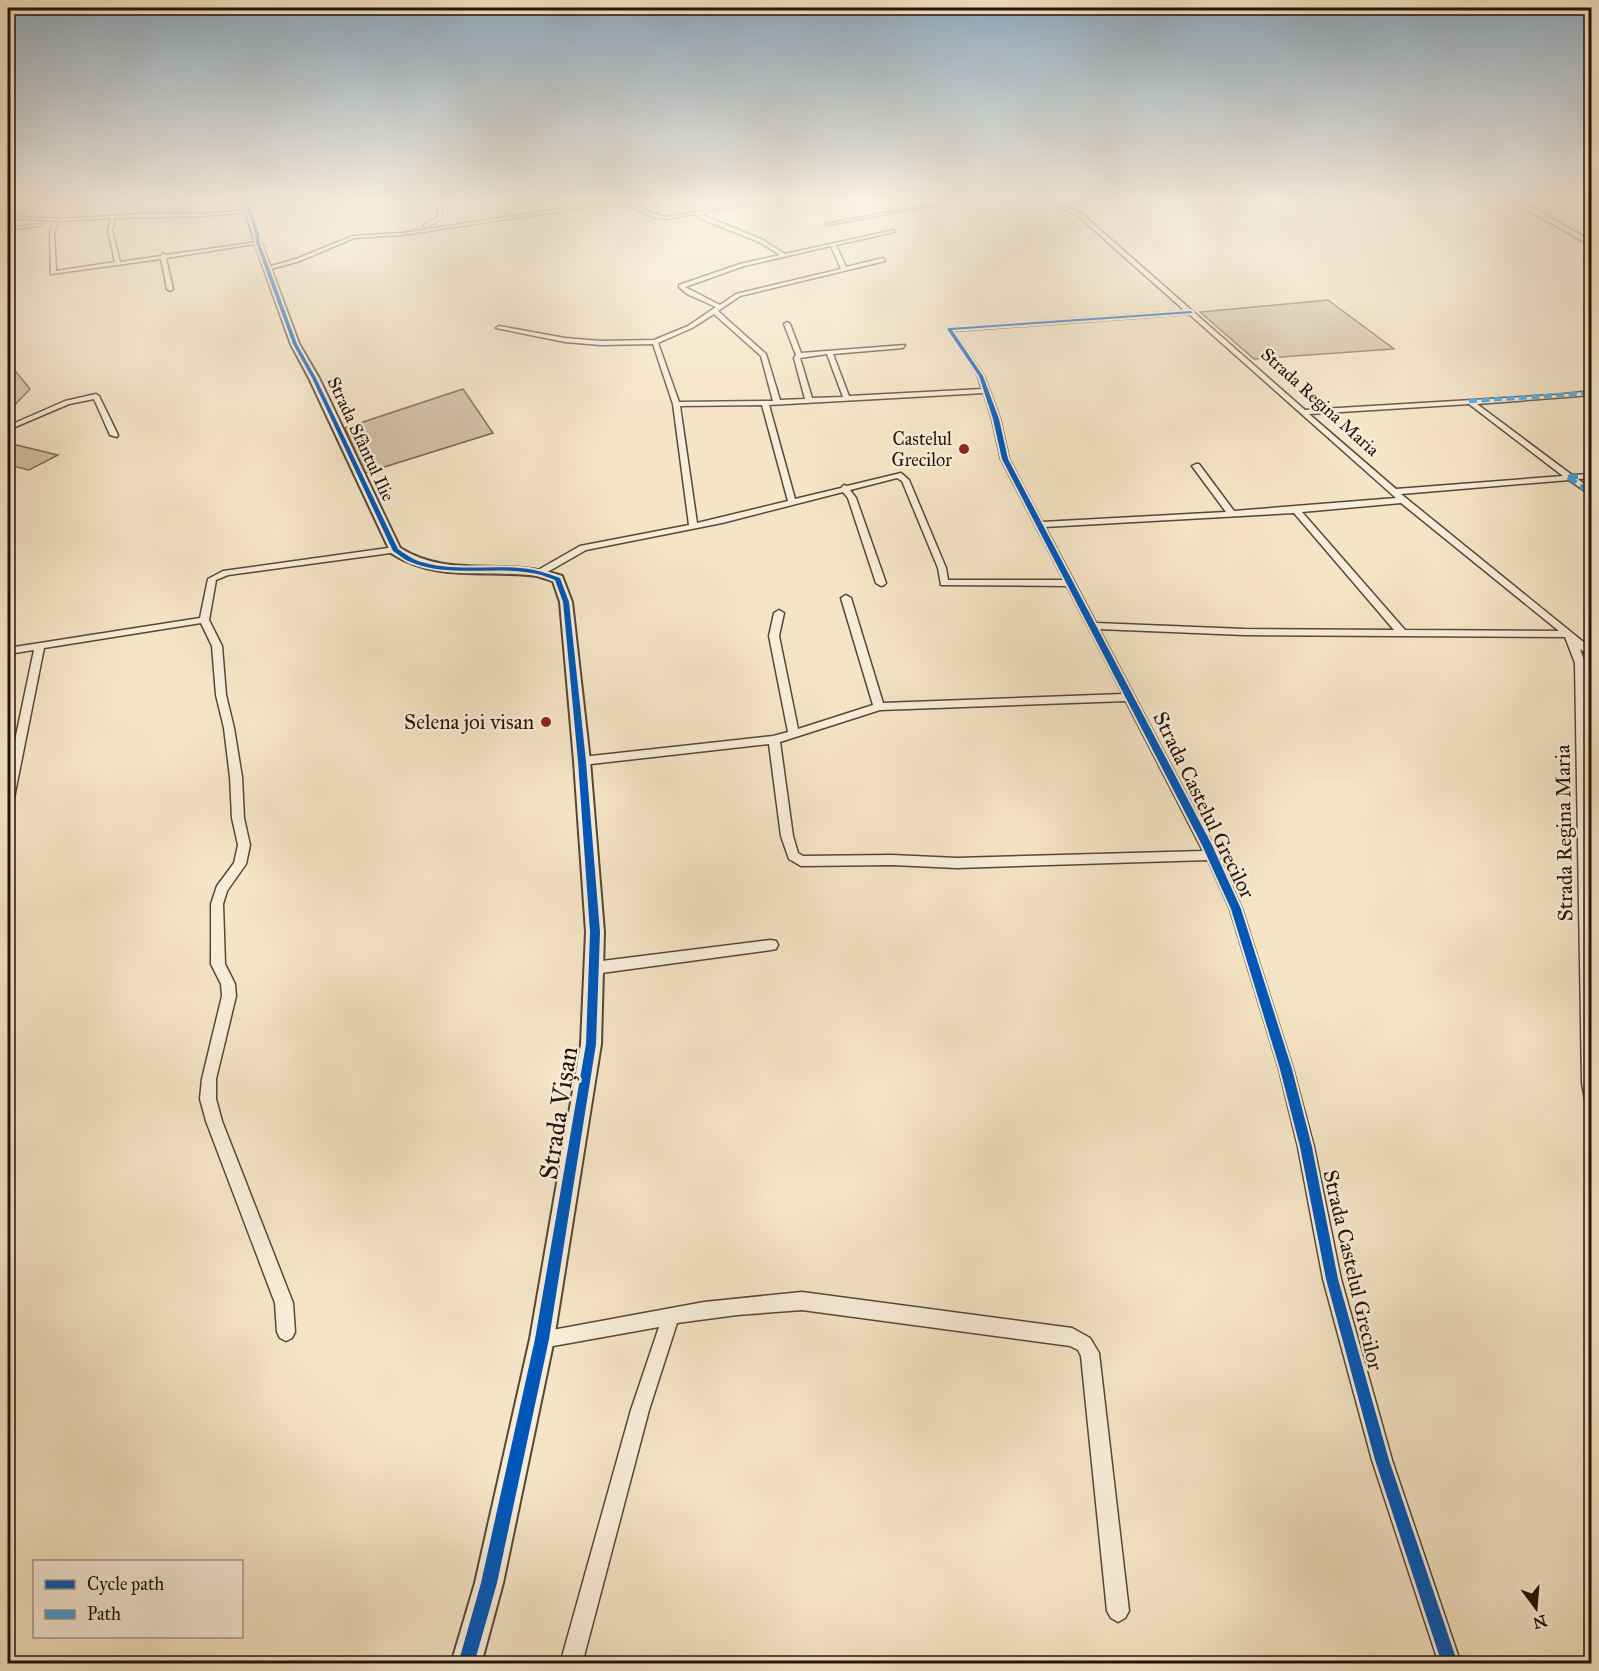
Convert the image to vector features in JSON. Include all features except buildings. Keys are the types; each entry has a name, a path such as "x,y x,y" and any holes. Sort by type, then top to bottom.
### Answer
{"street":[{"path":"168,279 170,289"},
{"name":"Strada Sfântul Ilie","path":"271,279 295,344 314,378 395,550"},
{"path":"701,279 681,286 685,291 715,303 716,309 765,355 777,403"},
{"path":"499,328 565,340 602,343 655,342 682,331 738,295 803,279"},
{"name":"Strada Regina Maria","path":"1153,279 1403,500 1569,634 1580,663 1589,1083 1592,1105"},
{"name":"Strada Castelul Grecilor","path":"1191,312 949,329 981,376 996,418 1005,459 1131,697 1212,855 1236,909 1286,1069 1306,1147 1332,1279 1376,1437 1450,1664"},
{"path":"788,324 800,355 797,358 809,401"},
{"path":"655,342 676,404 693,526"},
{"path":"800,355 903,346"},
{"path":"829,352 847,399"},
{"path":"676,404 777,403 987,391"},
{"path":"1304,412 1592,393"},
{"path":"8,428 67,402 96,396 114,435"},
{"path":"1469,401 1592,494"},
{"path":"765,403 792,502"},
{"path":"1196,466 1232,514"},
{"path":"286,1332 284,1303 214,1121 208,1099 209,1079 229,996 228,984 218,964 217,904 221,889 240,864 244,845 238,818 236,777 229,728 221,695 218,646 204,621 212,579 226,573 395,550 404,558 416,563 439,568 541,572 583,548 753,514 888,476 903,477 942,568 944,583 1071,583"},
{"path":"1394,492 1592,476"},
{"path":"844,488 852,498 881,583"},
{"path":"1040,525 1296,510 1403,500"},
{"path":"1296,510 1402,633"},
{"name":"Strada Vișan","path":"466,1664 489,1583 542,1339 591,1044 595,932 582,761 566,602 558,579 541,572"},
{"path":"846,598 879,707"},
{"path":"778,613 774,636 794,735"},
{"path":"8,651 204,621"},
{"path":"1093,626 1244,632 1569,634 1592,655"},
{"path":"8,798 40,646"},
{"path":"582,761 774,740 879,707 1131,697"},
{"path":"774,740 787,836 793,856 801,861 892,860 957,863 1212,855"},
{"path":"594,968 771,945"},
{"path":"542,1339 671,1316 774,1302 802,1301 1072,1337 1084,1344 1090,1353 1118,1611"},
{"path":"571,1664 640,1410 671,1316"}],"shaded area":[{"path":"1328,300 1394,349 1254,359 1200,312"},
{"path":"12,367 30,389 8,412 8,368"},
{"path":"463,389 493,433 365,473 345,428"},
{"path":"8,443 58,455 29,470 8,465"}],"marked path":[{"path":"1469,401 1592,393"},
{"path":"1568,477 1592,476"},
{"path":"1568,477 1592,494"}],"cycle path":[{"path":"271,279 295,344 314,378 395,550 412,561 432,567 453,570 540,572 558,579 566,602 582,761 595,932 591,1044 542,1339 489,1583 466,1664"},
{"path":"1191,312 949,329 981,376 996,419 1005,459 1207,845 1236,909 1286,1069 1306,1147 1332,1279 1382,1460 1450,1664"}],"place":[{"name":"Castelul Grecilor","path":"964,449"},
{"name":"Selena joi visan","path":"546,722"}]}
